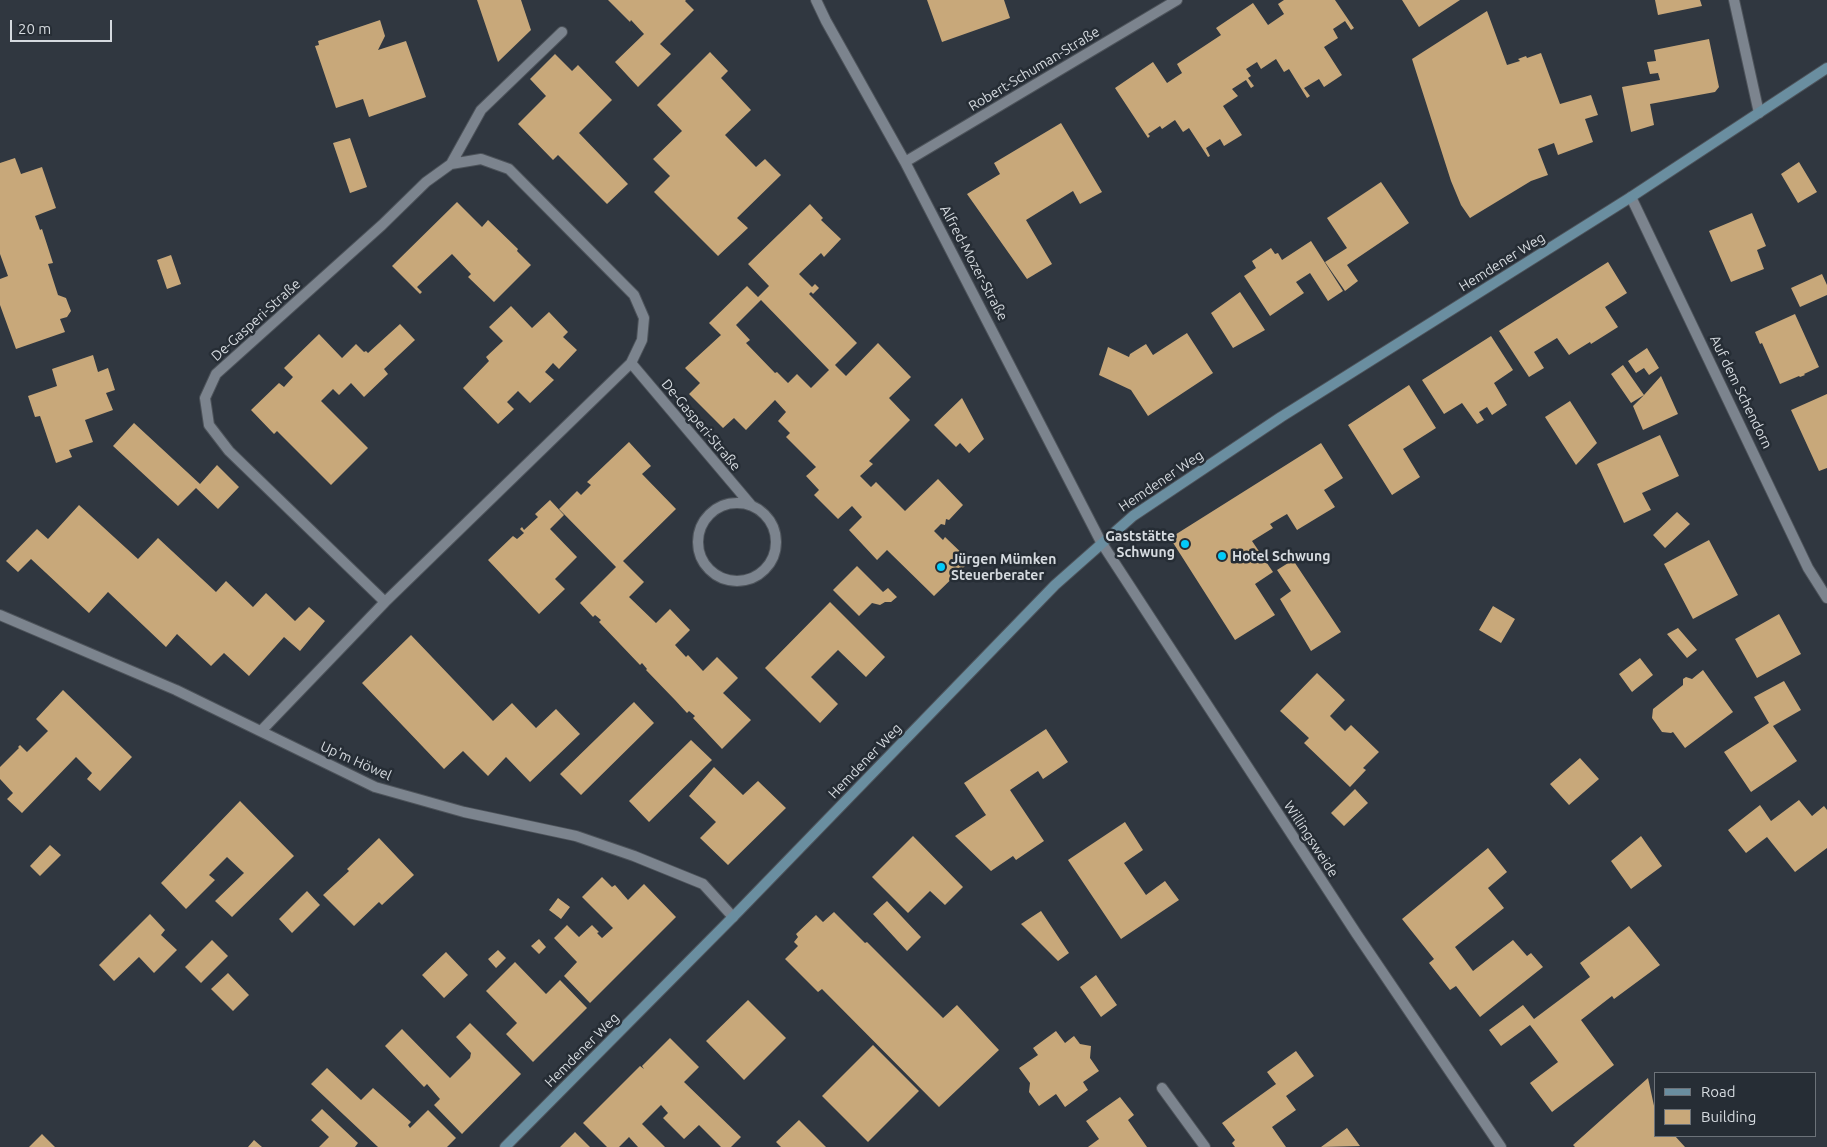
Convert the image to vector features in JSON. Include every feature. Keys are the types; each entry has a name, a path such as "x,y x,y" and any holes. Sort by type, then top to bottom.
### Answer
{"street":[{"name":"Alfred-Mozer-Straße","path":"816,0 905,162 1102,542"},
{"name":"Robert-Schuman-Straße","path":"905,162 1177,0"},
{"path":"1734,0 1760,113"},
{"name":"De-Gasperi-Straße","path":"385,602 229,450 209,425 206,398 216,374 382,225 426,182 451,164 481,110 562,32"},
{"name":"Hemdener Weg","path":"505,1147 733,917 1055,585 1133,516 1273,422 1631,197 1827,68"},
{"name":"De-Gasperi-Straße","path":"261,731 385,602 631,364 642,340 644,318 634,295 509,169 481,159 451,164"},
{"name":"Auf dem Schendorn","path":"1631,197 1743,428 1808,568 1827,598"},
{"name":"De-Gasperi-Straße","path":"631,364 751,505 762,512 771,522 776,535 776,547 773,559 766,570 756,577 744,581 720,578 710,571 702,561 698,548 699,534 704,522 712,512 724,505 737,503 751,505"},
{"name":"Willingsweide","path":"1102,542 1356,933 1501,1147"},
{"name":"Up'm Höwel","path":"0,615 176,690 375,787 464,812 576,836 634,856 703,884 733,917"},
{"path":"1162,1088 1205,1147"}],"building":[{"path":"477,0 521,0 531,30 498,62"},
{"path":"608,0 686,0 694,10 660,44 671,54 638,87 615,62 644,34"},
{"path":"927,0 1004,0 1010,18 942,42"},
{"path":"1284,0 1335,0 1354,28 1351,30 1345,21 1333,29 1338,38 1324,47 1342,75 1324,87 1319,79 1304,88 1310,96 1307,98 1289,69 1284,72 1276,59 1261,69 1257,62 1246,69 1251,76 1248,78 1254,86 1251,88 1246,80 1232,89 1238,96 1223,106 1242,135 1224,146 1220,139 1206,148 1210,156 1208,157 1189,128 1183,132 1175,120 1162,129 1160,126 1148,134 1150,136 1148,138 1115,88 1153,62 1167,83 1182,73 1177,64 1221,35 1216,28 1253,3 1268,25 1284,14 1278,4"},
{"path":"1402,0 1460,0 1419,27"},
{"path":"1655,0 1700,0 1702,6 1658,15"},
{"path":"1487,11 1507,65 1520,61 1518,59 1526,56 1527,58 1541,53 1560,104 1591,95 1598,115 1585,119 1593,142 1558,155 1554,143 1538,149 1548,175 1531,181 1470,218 1461,205 1451,181 1412,59"},
{"path":"380,20 385,36 378,50 406,41 426,97 369,117 363,99 336,108 315,46 319,45 318,41"},
{"path":"1709,39 1719,87 1715,92 1650,104 1654,125 1631,132 1622,87 1660,80 1658,73 1650,74 1647,62 1656,61 1654,50"},
{"path":"710,52 728,71 721,78 751,110 725,135 756,167 765,159 781,175 737,218 748,228 718,256 654,192 670,176 653,159 682,131 657,105"},
{"path":"555,54 572,71 578,65 612,100 579,133 628,184 607,204 558,155 553,160 518,124 546,96 530,79"},
{"path":"1061,123 1102,192 1080,204 1073,191 1026,220 1052,264 1027,279 967,194 1000,174 994,163"},
{"path":"350,138 367,187 350,193 333,143"},
{"path":"15,158 21,174 42,167 56,208 35,216 40,230 42,229 53,263 48,264 58,295 66,298 71,311 67,317 60,319 65,332 16,349 0,305 0,279 8,276 0,254 0,163"},
{"path":"1799,162 1817,192 1798,203 1781,174"},
{"path":"1381,182 1409,223 1347,265 1358,281 1345,291 1325,262 1347,248 1327,218"},
{"path":"457,202 482,227 488,220 518,249 517,251 531,265 494,302 468,277 471,274 452,254 417,287 422,292 420,294 392,266"},
{"path":"810,204 823,218 821,220 841,239 824,257 821,253 799,274 812,287 815,284 819,288 813,294 811,292 809,294 857,343 835,365 846,376 878,343 911,377 889,398 910,420 869,461 873,464 860,476 871,487 876,482 905,511 938,479 963,505 949,520 946,519 945,525 941,524 934,531 943,540 945,537 970,561 934,596 887,550 877,560 849,530 862,517 852,506 838,519 814,495 819,490 806,476 816,467 786,437 790,433 778,421 786,412 775,400 746,430 734,418 723,428 689,394 700,383 685,368 721,335 709,323 747,286 758,297 769,286 748,264","holes":["761,300 829,370 811,388 797,374 788,383 777,372 775,373 746,343 750,340 736,325"]},
{"path":"1752,213 1766,246 1757,250 1764,269 1731,282 1709,231"},
{"path":"1311,241 1343,291 1328,301 1310,273 1296,282 1304,293 1270,316 1244,276 1256,268 1252,261 1271,248 1275,254 1278,253 1282,260"},
{"path":"171,255 181,284 167,289 157,260"},
{"path":"1608,262 1627,293 1605,307 1618,327 1569,355 1557,338 1534,352 1544,368 1529,377 1499,331"},
{"path":"1822,274 1827,285 1827,295 1800,307 1791,288"},
{"path":"1240,292 1265,330 1233,348 1211,313"},
{"path":"511,306 532,328 549,312 568,332 563,337 577,350 559,369 553,363 545,372 554,380 530,403 518,391 507,402 514,409 498,424 463,388 489,361 486,357 503,341 489,327"},
{"path":"1795,314 1819,367 1805,375 1780,384 1762,343 1760,344 1755,332"},
{"path":"400,324 415,340 384,369 388,374 364,397 351,383 339,395 333,389 321,401 368,448 331,485 277,431 274,434 251,410 279,383 284,387 293,377 284,368 319,334 342,358 356,344 364,352 368,353"},
{"path":"1187,333 1213,373 1148,416 1131,390 1099,375 1108,347 1129,357 1130,354 1146,344 1153,355"},
{"path":"1491,336 1513,370 1494,383 1507,405 1492,415 1487,407 1479,412 1484,420 1477,424 1462,403 1444,414 1422,380"},
{"path":"1647,348 1659,368 1649,375 1644,368 1636,373 1628,361"},
{"path":"93,355 98,372 108,368 115,390 106,393 113,410 85,420 93,442 69,450 72,457 56,463 40,416 35,417 28,396 57,386 52,369"},
{"path":"1623,365 1644,395 1631,403 1611,374"},
{"path":"1661,376 1678,414 1643,430 1633,406"},
{"path":"1409,385 1436,428 1403,449 1420,477 1392,495 1348,425"},
{"path":"1827,394 1827,468 1819,471 1791,410"},
{"path":"962,398 984,439 969,453 960,443 956,447 934,425"},
{"path":"1570,401 1597,443 1576,465 1545,417"},
{"path":"134,423 200,484 217,465 239,487 218,509 196,488 178,506 113,446"},
{"path":"1660,435 1679,476 1642,493 1651,510 1624,523 1597,464"},
{"path":"629,442 651,466 642,474 676,509 623,561 644,582 629,597 656,623 670,609 690,630 675,645 686,657 688,655 703,671 717,657 738,678 723,693 751,720 722,749 693,718 695,716 689,711 687,713 646,670 642,663 640,665 599,622 601,620 595,615 593,617 580,603 616,567 559,509 577,491 581,495 591,485 587,482"},
{"name":"Hotel Schwung","path":"1321,443 1343,478 1324,490 1335,507 1297,530 1287,514 1270,524 1273,528 1252,541 1273,572 1255,584 1275,615 1235,640 1170,538"},
{"path":"550,500 564,515 550,529 577,557 555,579 565,589 539,614 488,560 513,536 517,539 524,533 520,529 522,527 524,530 538,517 535,514"},
{"path":"79,505 138,559 158,538 216,592 226,581 253,607 266,593 295,621 309,607 325,621 300,651 284,637 249,676 224,653 211,666 177,634 166,647 108,592 89,613 31,559 18,572 6,561 37,529 48,539"},
{"path":"1677,512 1690,524 1665,548 1653,535"},
{"path":"1709,540 1738,595 1693,619 1664,564"},
{"path":"1293,560 1341,632 1311,651 1280,599 1291,591 1277,570"},
{"path":"857,566 883,592 888,588 897,597 891,602 885,602 880,605 872,603 859,616 833,590"},
{"path":"830,602 885,657 866,677 838,650 811,677 838,704 820,723 765,668"},
{"path":"1493,606 1515,619 1501,643 1479,630"},
{"path":"1779,614 1801,654 1757,678 1735,639"},
{"path":"1678,628 1697,650 1687,658 1667,634"},
{"path":"411,635 493,721 512,703 536,728 556,709 580,734 530,782 506,757 488,776 463,751 444,769 362,683"},
{"path":"1640,658 1653,675 1632,692 1619,674"},
{"path":"1703,670 1733,712 1685,748 1673,732 1662,732 1652,718 1653,709 1683,685 1683,679 1686,677 1692,679"},
{"path":"1317,673 1345,700 1330,716 1345,731 1351,725 1379,752 1363,768 1366,770 1350,787 1304,743 1309,738 1280,711"},
{"path":"1784,681 1801,710 1773,726 1797,761 1751,792 1724,752 1769,723 1754,697"},
{"path":"63,690 132,757 100,791 87,779 92,773 76,757 22,813 7,799 13,793 0,779 0,767 20,745 27,752 48,731 36,719"},
{"path":"634,702 654,723 581,795 560,774"},
{"path":"1046,729 1068,762 1043,779 1038,771 1010,790 1044,841 1016,860 1013,856 991,871 955,836 986,815 964,783"},
{"path":"691,740 712,760 649,822 629,801"},
{"path":"1580,758 1599,779 1569,805 1550,784"},
{"path":"714,767 743,795 758,781 786,808 728,865 700,838 716,822 689,796"},
{"path":"1355,789 1368,803 1344,826 1331,813"},
{"path":"1799,800 1812,816 1824,806 1827,810 1827,848 1795,872 1767,837 1746,853 1728,830 1760,805 1771,821"},
{"path":"240,801 294,856 232,917 215,901 244,873 227,857 209,875 215,880 186,909 161,883"},
{"path":"1125,822 1143,850 1124,863 1146,895 1165,881 1179,900 1121,939 1068,860"},
{"path":"913,836 963,887 945,905 930,891 908,913 872,877"},
{"path":"1641,836 1662,866 1631,889 1611,861"},
{"path":"379,838 414,875 382,905 379,902 354,926 323,895 349,871 347,869"},
{"path":"50,845 61,855 40,876 30,866"},
{"path":"1488,848 1507,872 1488,888 1504,908 1455,947 1473,971 1513,940 1527,956 1531,953 1543,967 1480,1017 1456,986 1450,990 1429,963 1434,959 1402,919"},
{"path":"602,877 612,887 615,885 628,900 644,884 676,917 590,1003 564,976 577,962 554,938 567,925 579,937 592,925 602,938 613,928 582,897"},
{"path":"307,891 320,905 292,933 279,919"},
{"path":"558,898 570,907 561,919 549,910"},
{"path":"887,901 921,937 907,951 873,914"},
{"path":"1041,911 1069,953 1058,961 1021,924"},
{"path":"834,912 943,1018 957,1005 999,1050 939,1107 822,989 818,992 785,959 798,946 794,942 798,937 796,934 816,915 823,922"},
{"path":"150,914 165,930 161,935 177,950 154,973 139,957 114,981 99,965"},
{"path":"1629,926 1660,965 1614,999 1612,996 1581,1020 1614,1065 1552,1112 1530,1083 1558,1062 1530,1025 1501,1046 1489,1030 1523,1005 1534,1019 1590,977 1580,963"},
{"path":"539,939 546,947 539,954 531,946"},
{"path":"212,940 228,956 201,983 185,967"},
{"path":"498,950 506,958 496,968 488,959"},
{"path":"446,952 468,975 444,998 422,975"},
{"path":"515,962 546,994 560,980 587,1008 533,1062 506,1034 517,1023 486,991"},
{"path":"228,973 249,995 233,1011 211,989"},
{"path":"1096,975 1117,1005 1101,1017 1080,987"},
{"path":"748,1000 786,1038 744,1080 706,1041"},
{"path":"470,1023 521,1074 462,1134 434,1105 440,1099 427,1084 424,1087 385,1046 402,1029 450,1078 470,1058 471,1053 456,1037"},
{"path":"1056,1031 1065,1043 1074,1036 1080,1044 1091,1046 1090,1058 1099,1071 1083,1082 1088,1090 1065,1107 1056,1094 1039,1106 1029,1092 1030,1083 1019,1068 1038,1055 1033,1048"},
{"path":"670,1038 699,1067 684,1082 741,1137 731,1147 721,1147 699,1125 684,1139 663,1118 668,1113 661,1105 642,1124 665,1147 638,1147 629,1137 619,1147 607,1147 583,1123 640,1066 644,1069 642,1066"},
{"path":"873,1045 919,1091 868,1142 822,1096"},
{"path":"1296,1051 1314,1076 1286,1096 1296,1110 1272,1127 1286,1147 1235,1147 1232,1143 1235,1140 1222,1123 1276,1084 1267,1072"},
{"path":"327,1068 361,1100 373,1088 411,1122 408,1125 410,1128 428,1110 456,1138 447,1147 378,1147 311,1084"},
{"path":"1648,1078 1654,1106 1654,1137 1676,1137 1685,1147 1575,1147 1573,1145"},
{"path":"1120,1097 1134,1115 1128,1120 1147,1147 1088,1147 1099,1139 1086,1121"},
{"path":"322,1109 358,1143 355,1147 319,1147 329,1137 311,1120"},
{"path":"799,1120 826,1147 781,1147 776,1142"},
{"path":"1347,1128 1360,1146 1321,1147"},
{"path":"575,1132 590,1147 560,1147"},
{"path":"42,1134 55,1147 29,1147"},
{"path":"254,1140 262,1147 248,1147"}],"place":[{"name":"Gaststätte Schwung","path":"1185,544"},
{"name":"Hotel Schwung","path":"1222,556"},
{"name":"Jürgen Mümken Steuerberater","path":"941,567"}]}
